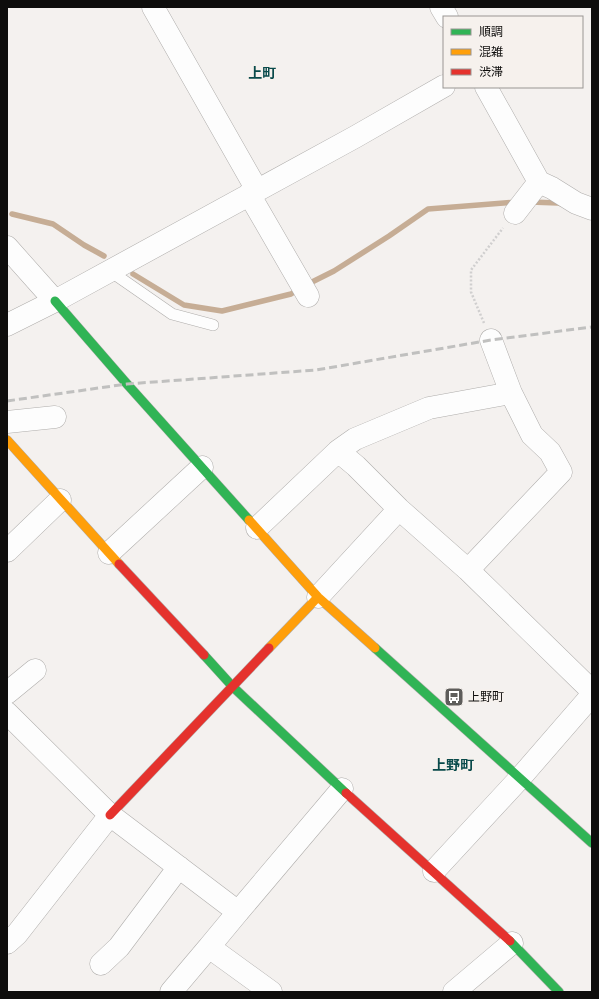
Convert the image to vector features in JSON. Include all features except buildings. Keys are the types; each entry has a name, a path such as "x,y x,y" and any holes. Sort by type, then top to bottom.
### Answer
{"street":[{"path":"153,7 308,296"},
{"path":"441,7 446,16"},
{"path":"7,325 110,271 355,137 443,87"},
{"path":"486,88 535,186"},
{"path":"535,186 552,188 576,204 592,209"},
{"path":"515,213 535,186"},
{"path":"7,247 318,597 592,843"},
{"path":"468,570 561,472 550,452 532,435 511,393 491,340"},
{"path":"257,528 338,451 355,439 428,408 511,393"},
{"path":"7,422 55,417"},
{"path":"7,440 60,500 233,687 342,789 512,943 559,992"},
{"path":"338,451 356,466 399,509 468,570 592,691"},
{"path":"109,553 202,467"},
{"path":"7,551 60,500"},
{"path":"7,944 17,934 110,815 318,597 399,509"},
{"path":"7,693 35,670"},
{"path":"434,871 520,778 592,695"},
{"path":"7,713 110,815 238,912"},
{"path":"171,992 342,789"},
{"path":"101,964 119,947 179,866"},
{"path":"454,992 512,943"},
{"path":"209,947 271,992"}],"lane":[{"path":"110,271 172,314 213,326"}],"path":[{"path":"491,340 471,292 471,270 515,213"}],"waterway":[{"path":"306,285 334,271 428,209 517,202"},
{"path":"530,202 561,204"},
{"path":"12,214 53,224 84,245 104,256"},
{"path":"133,274 184,305 222,311 291,294 299,289"}],"railway":[{"path":"7,401 127,384 316,370 491,340 592,327"}],"traffic: fast":[{"path":"55,301 249,520"},
{"path":"375,648 592,843"},
{"path":"204,655 233,687 346,793"},
{"path":"510,941 559,992"}],"traffic: slow":[{"path":"7,440 119,564"},
{"path":"249,520 318,597 375,648"},
{"path":"269,648 318,597"}],"traffic: jam":[{"path":"119,564 204,655"},
{"path":"110,815 269,648"},
{"path":"346,793 510,941"}],"place":[{"name":"上野町","path":"454,697"}],"district":[{"name":"上町","path":"262,73"},
{"name":"上野町","path":"453,765"}]}
